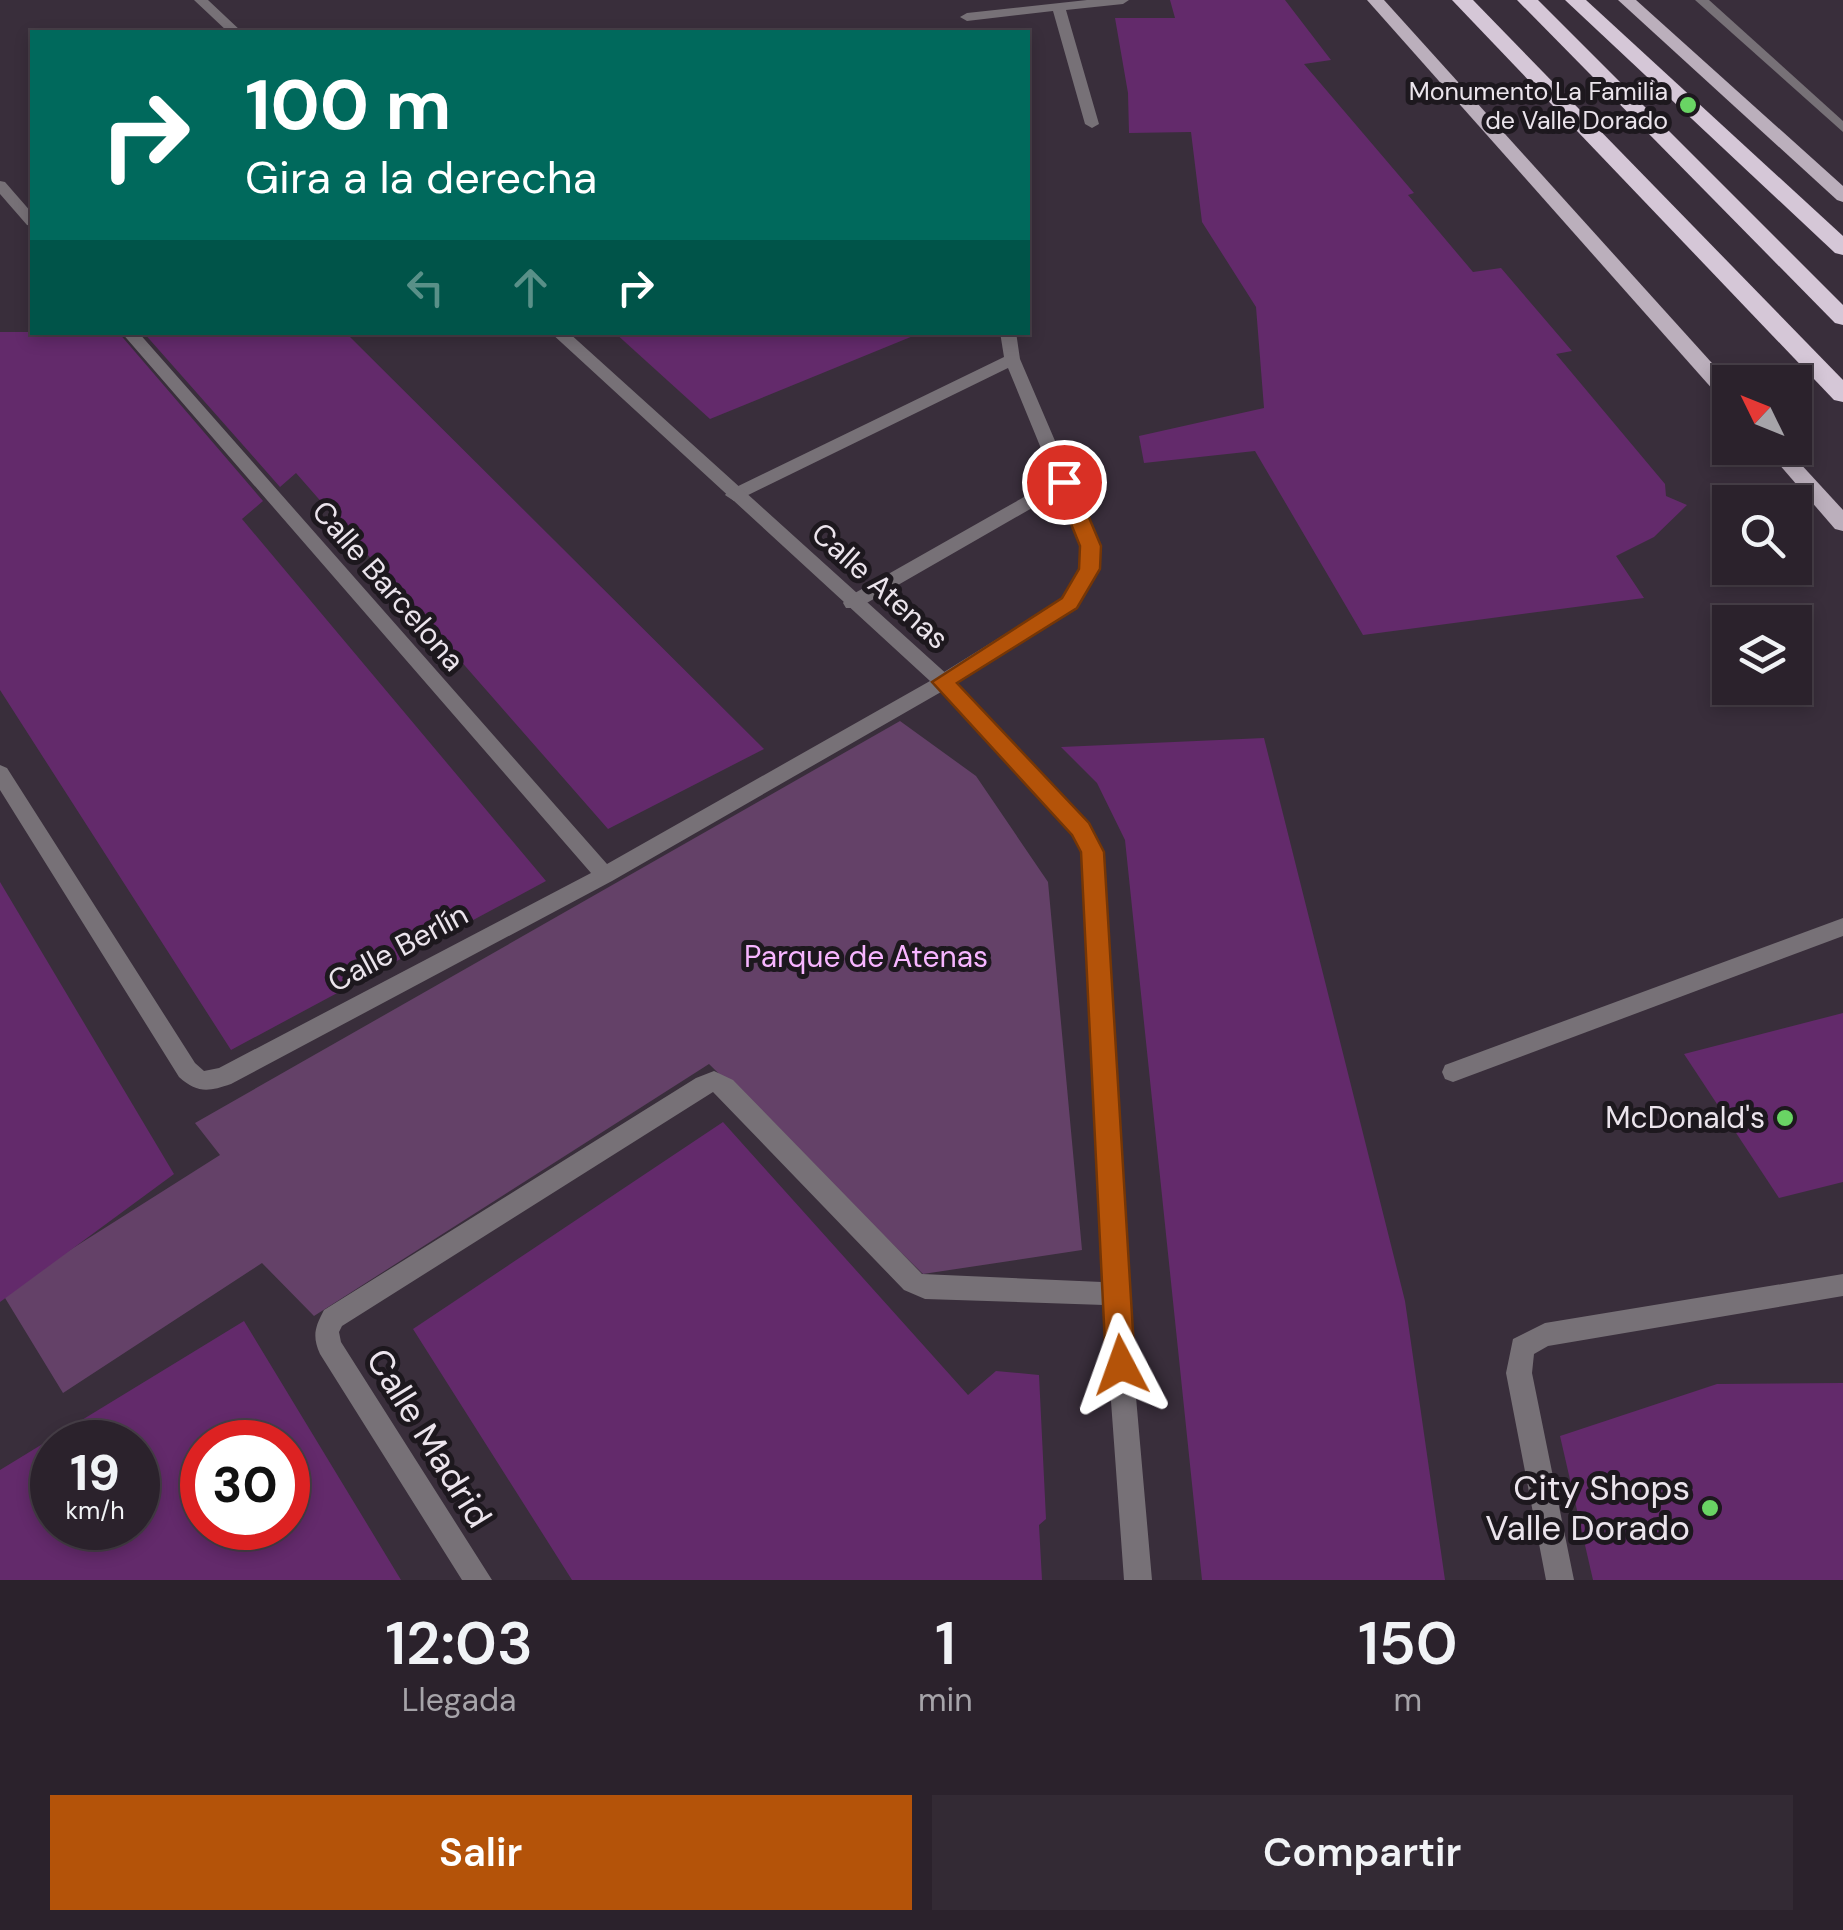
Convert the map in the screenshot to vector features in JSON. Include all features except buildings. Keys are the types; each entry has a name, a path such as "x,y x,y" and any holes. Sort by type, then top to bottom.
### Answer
{"highway":[{"path":"1462,0 1843,394"},
{"path":"1526,0 1843,318"},
{"path":"1575,0 1843,248"}],"main road":[{"path":"1375,0 1712,376"},
{"path":"1626,0 1843,196"},
{"path":"1790,465 1843,524"}],"street":[{"path":"200,0 234,30"},
{"path":"965,0 969,30"},
{"path":"967,17 1123,0"},
{"path":"1701,0 1843,128"},
{"path":"1059,8 1092,124"},
{"path":"0,185 30,220"},
{"name":"Calle Barcelona","path":"132,335 605,875"},
{"name":"Calle Atenas","path":"561,335 943,682 1081,829 1092,852 1115,1294 1138,1580"},
{"name":"Calle Berlín","path":"0,773 187,1070 200,1082 223,1077 605,875 943,682 1069,603 1089,569 1090,546 1012,360 1008,335"},
{"path":"734,495 1012,360"},
{"path":"852,603 1064,482"},
{"path":"1453,1072 1843,927"},
{"name":"Calle Madrid","path":"478,1580 329,1346 326,1331 334,1318 714,1081 725,1087 924,1288 1115,1294"},
{"path":"1560,1580 1519,1373 1522,1348 1545,1335 1843,1285"}],"green space":[{"name":"Parque de Atenas","path":"900,721 976,776 1048,882 1082,1250 923,1274 709,1064 314,1316 262,1263 63,1393 2,1293 220,1155 195,1123"}],"place":[{"name":"Monumento La Familia de Valle Dorado","path":"1688,105"},
{"name":"McDonald's","path":"1785,1118"},
{"name":"City Shops Valle Dorado","path":"1710,1508"}],"route":[{"path":"1064,482 1090,546 1089,569 1069,603 943,682 1081,829 1092,852 1121,1365"}]}
